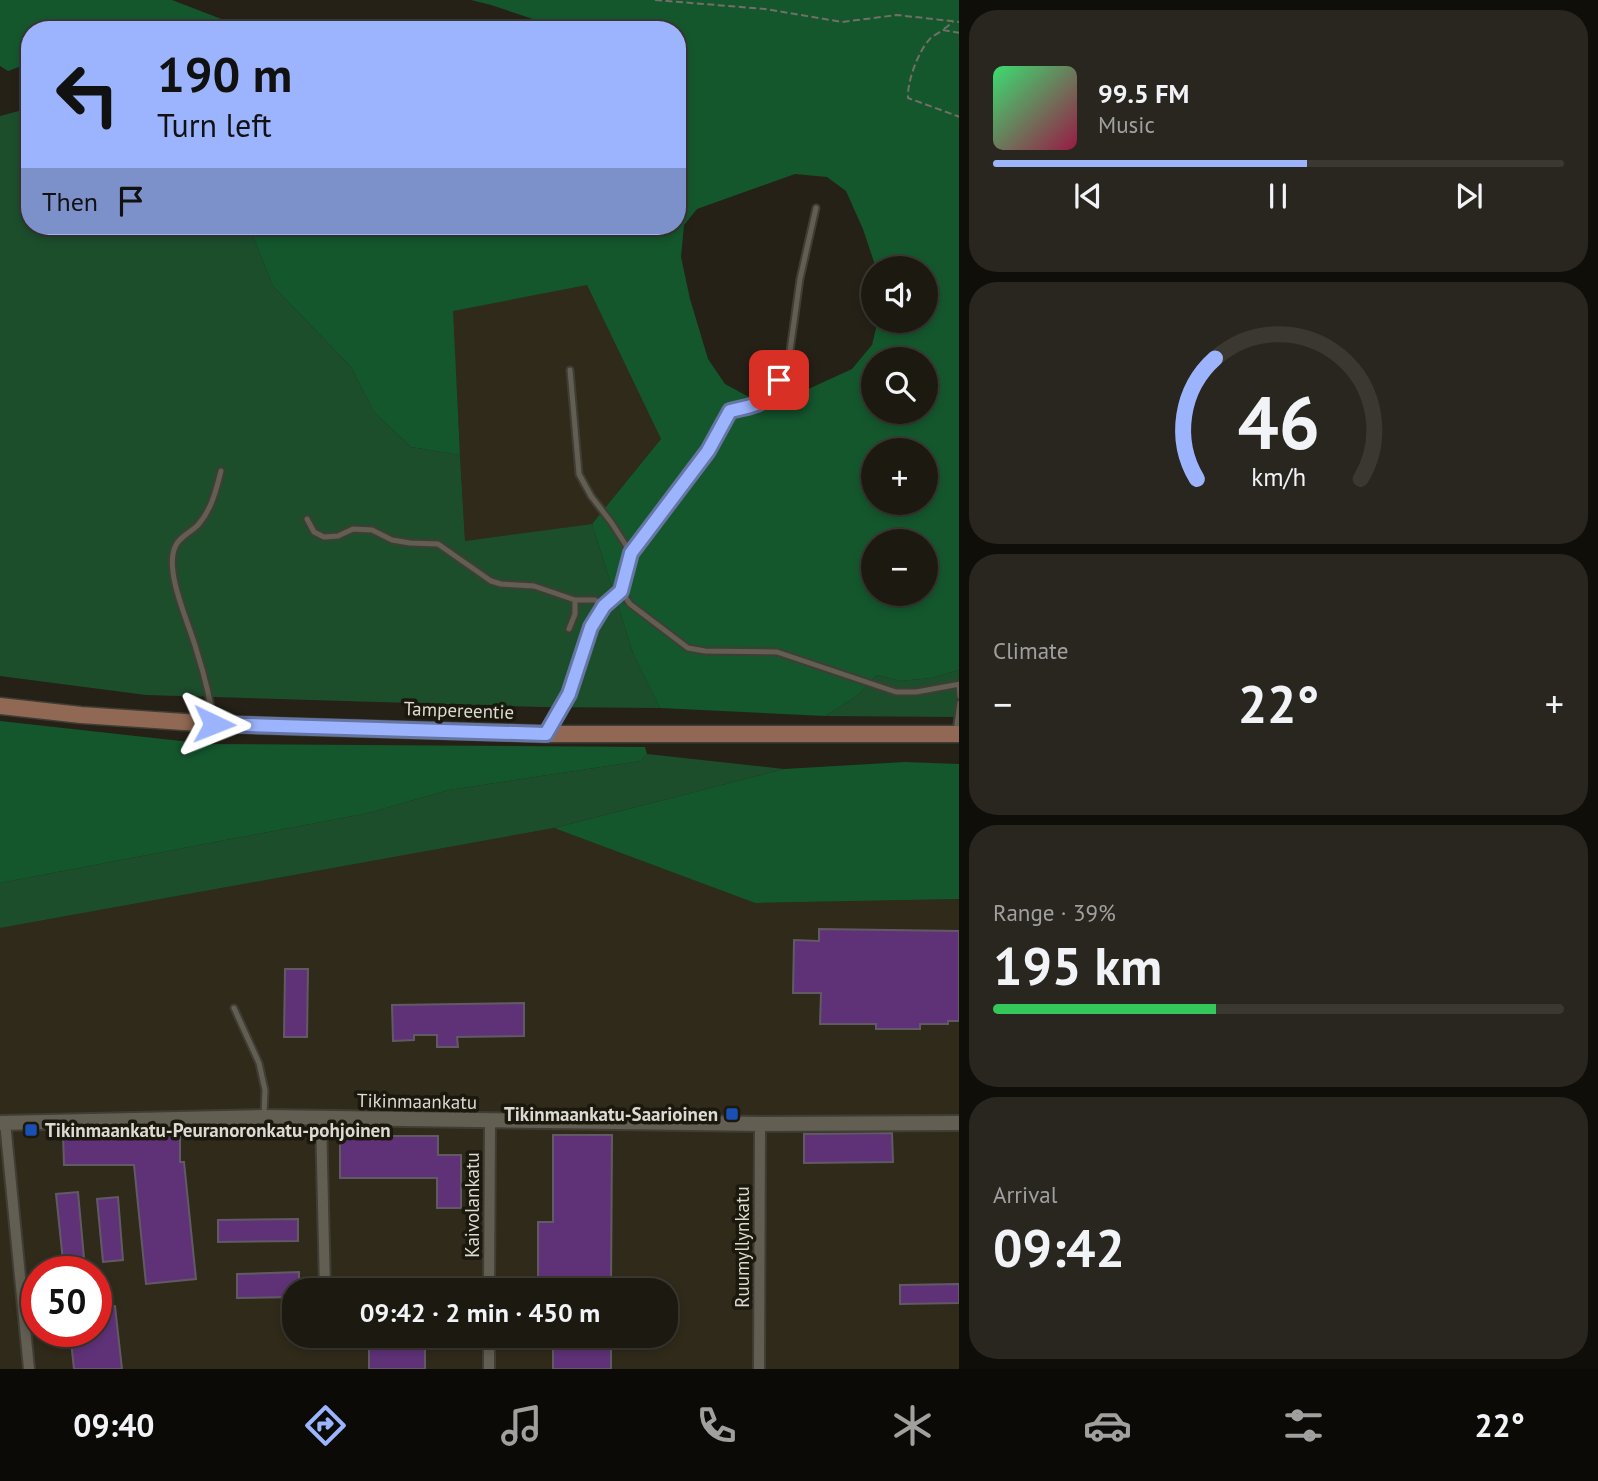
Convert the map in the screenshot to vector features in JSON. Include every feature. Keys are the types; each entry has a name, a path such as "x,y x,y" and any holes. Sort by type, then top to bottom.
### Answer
{"main road":[{"name":"Tampereentie","path":"0,706 81,715 214,724 546,734 958,734"}],"street":[{"name":"Tikinmaankatu","path":"2,1123 264,1117 760,1124 959,1123"},
{"path":"321,1119 325,1278"},
{"name":"Kaivolankatu","path":"489,1278 490,1121"},
{"path":"2,1123 29,1369"},
{"name":"Ruumyllynkatu","path":"759,1369 760,1124"},
{"path":"489,1348 489,1369"}],"lane":[{"path":"546,734 569,694 591,627 604,606 621,591 631,553 708,451 730,411 760,404 770,396 788,365 800,279 816,208"},
{"path":"570,370 579,474 631,553"},
{"path":"214,724 211,702 174,579 172,561 179,539 197,526 213,502 221,471"},
{"path":"307,519 314,532 324,537 338,536 353,529 372,530 392,540 438,544 491,581 534,586 575,600 595,600 604,606"},
{"path":"621,591 630,604 688,648 705,651 777,652 896,692 916,692 959,684 959,696"},
{"path":"569,629 575,614 575,600"},
{"path":"958,734 959,703"},
{"path":"234,1008 259,1063 265,1090 264,1117"}],"path":[{"path":"655,0 765,9 842,22 897,15 959,22"},
{"path":"954,21 930,39 917,60 908,98 959,117"},
{"path":"943,30 959,33"}],"shaded area":[{"path":"587,285 661,439 592,524 465,542 452,310"},
{"path":"554,828 755,903 959,899 959,1369 0,1369 0,928"}],"green space":[{"path":"0,0 172,0 227,21 21,21 21,66 8,71 0,66"},
{"path":"471,0 959,0 959,670 931,678 901,681 877,675 857,696 825,716 660,708 633,653 592,524 661,439 587,285 453,311 460,455 411,447 374,412 351,367 273,286 253,235 683,235 681,257 690,299 708,359 725,384 749,397 791,397 852,369 861,358 861,424 938,424 938,347 870,347 875,333 938,333 938,256 872,256 846,191 827,177 795,174 697,209 686,223 686,21 539,21"},
{"path":"21,110 21,235 253,235 273,286 351,367 374,412 411,447 460,455 465,541 592,524 633,653 660,708 146,695 0,676 0,116"},
{"path":"959,670 959,717 825,716 857,696 877,675 901,681 931,678"},
{"path":"0,721 208,744 645,747 647,754 641,761 449,790 368,813 0,883"},
{"path":"647,754 784,769 554,828 0,928 0,883 368,813 449,790 641,761"},
{"path":"905,762 959,764 959,899 755,903 554,828 784,769"}],"building":[{"path":"819,929 959,931 959,1021 948,1021 948,1024 920,1024 920,1029 876,1029 876,1024 820,1024 821,993 793,993 794,940 819,941"},
{"path":"285,969 308,969 307,1037 284,1037"},
{"path":"524,1003 524,1036 457,1037 458,1047 437,1047 437,1035 414,1035 414,1040 393,1041 392,1005"},
{"path":"180,1132 180,1162 184,1162 196,1279 146,1284 134,1165 64,1165 63,1135"},
{"path":"892,1133 893,1162 804,1163 804,1134"},
{"path":"553,1135 612,1135 611,1278 538,1278 538,1222 553,1222"},
{"path":"340,1136 438,1136 438,1155 461,1155 461,1208 437,1208 437,1178 340,1178"},
{"path":"78,1192 84,1256 62,1256 56,1194"},
{"path":"118,1197 123,1260 112,1261 112,1256 102,1256 97,1199"},
{"path":"298,1219 298,1241 218,1242 218,1220"},
{"path":"299,1272 299,1278 282,1278 282,1297 237,1298 237,1274"},
{"path":"959,1284 959,1303 900,1304 900,1285"},
{"path":"112,1306 115,1306 122,1369 74,1369 72,1347 112,1347"},
{"path":"369,1348 425,1348 425,1369 369,1369"},
{"path":"553,1348 611,1348 611,1369 553,1369"}],"place":[{"name":"Tikinmaankatu-Saarioinen","path":"732,1114"},
{"name":"Tikinmaankatu-Peuranoronkatu-pohjoinen","path":"31,1130"}],"route":[{"path":"214,724 546,734 569,694 591,627 604,606 621,591 631,553 708,451 730,411 760,404 770,396 779,380"}]}
